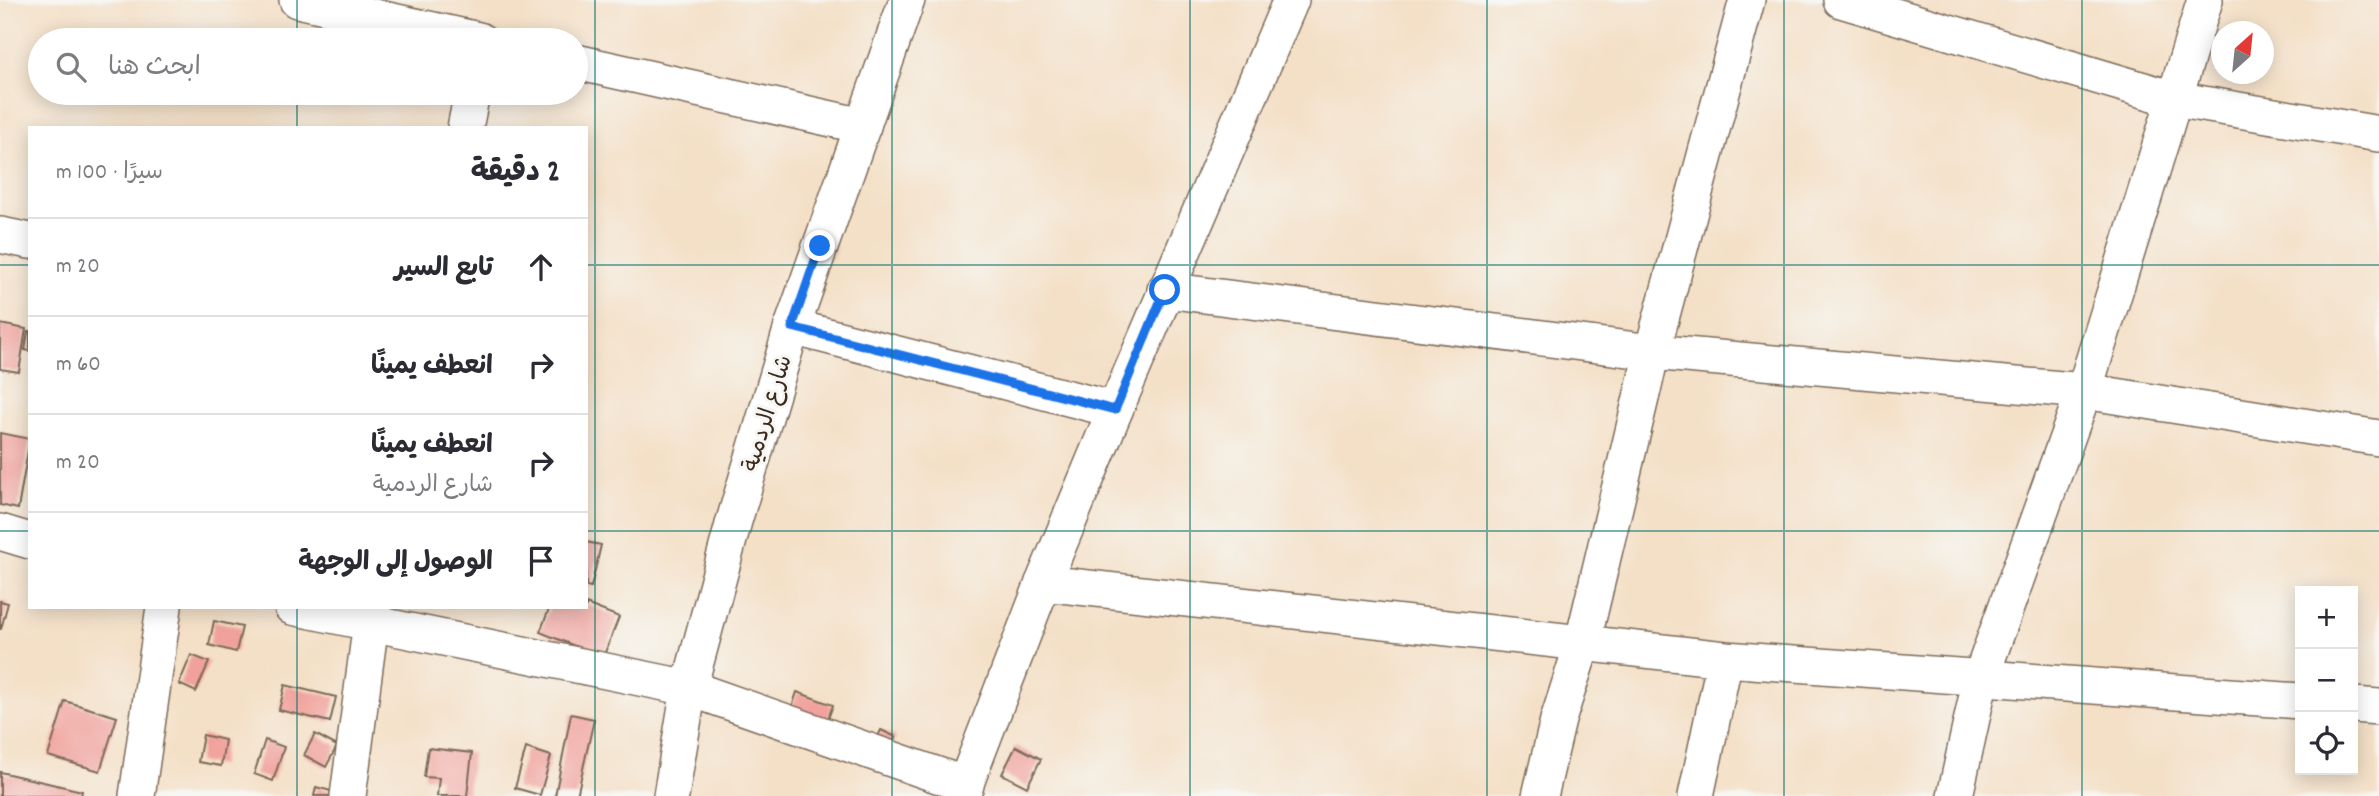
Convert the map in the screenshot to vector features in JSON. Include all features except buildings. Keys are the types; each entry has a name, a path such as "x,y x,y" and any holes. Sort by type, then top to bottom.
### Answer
{"street":[{"path":"297,0 424,28"},
{"name":"شارع الردمية","path":"671,796 690,688 734,521 792,327 907,0"},
{"path":"310,609 372,616 690,688 964,791 1044,583 1115,410 1291,0"},
{"path":"1540,796 1558,720 1582,645 1652,352 1747,0"},
{"path":"1841,0 2174,99 2379,134"},
{"path":"1955,796 1981,677 2084,391 2205,0"},
{"path":"588,65 863,126"},
{"path":"465,126 470,105"},
{"path":"0,235 28,241"},
{"path":"1165,290 1652,352 2084,391 2379,438"},
{"path":"792,327 1115,410"},
{"path":"0,532 28,540"},
{"path":"1044,583 1725,659 2295,701"},
{"path":"137,796 164,609"},
{"path":"348,796 372,616"},
{"path":"1696,796 1725,659"},
{"path":"2358,705 2379,707"}],"route":[{"path":"820,246 792,327 1115,410 1165,290"}]}
